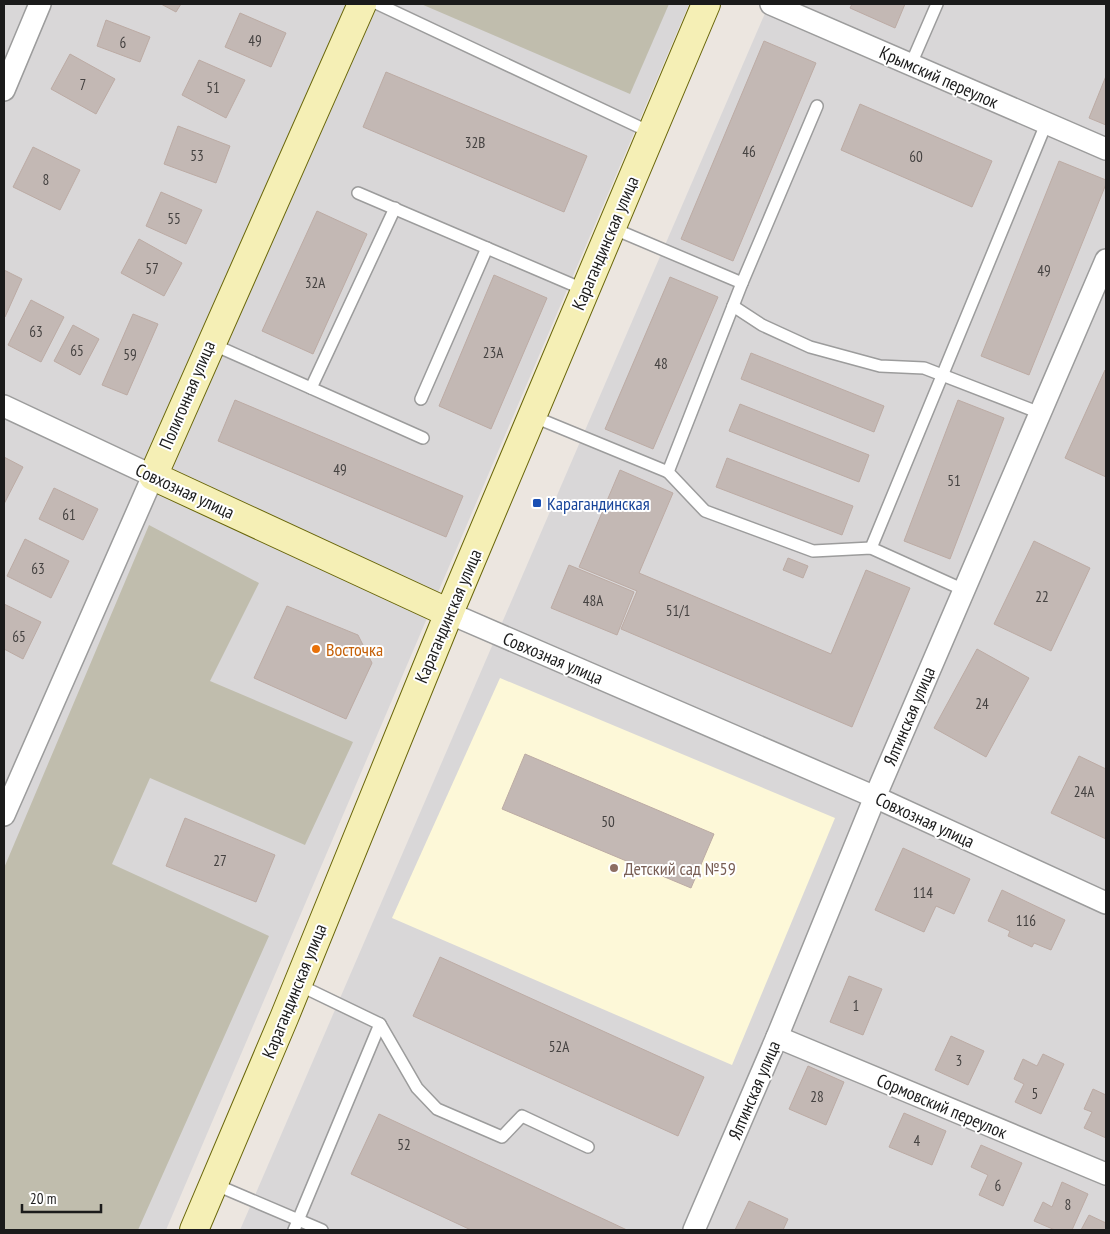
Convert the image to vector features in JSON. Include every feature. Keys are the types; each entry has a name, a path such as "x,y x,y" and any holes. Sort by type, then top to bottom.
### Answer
{"main road":[{"name":"Полигонная улица","path":"153,476 210,343 362,4"},
{"name":"Карагандинская улица","path":"194,1230 449,612 706,4"},
{"name":"Совхозная улица","path":"153,476 449,612"}],"street":[{"path":"4,90 40,4"},
{"name":"Крымский переулок","path":"771,4 1106,149"},
{"name":"Ялтинская улица","path":"694,1230 777,1037 874,797 1106,260"},
{"name":"Совхозная улица","path":"4,406 153,476"},
{"name":"Полигонная улица","path":"4,816 153,476"},
{"name":"Совхозная улица","path":"449,612 874,797 1106,903"},
{"name":"Сормовский переулок","path":"777,1037 1106,1174"}],"lane":[{"path":"378,4 652,133"},
{"path":"910,64 937,4"},
{"path":"668,472 742,283 817,106"},
{"path":"871,548 1046,124"},
{"path":"358,192 585,290"},
{"path":"311,388 395,208"},
{"path":"612,228 742,283"},
{"path":"421,399 487,248"},
{"path":"733,306 762,325 810,348 880,366 924,368 942,373 1040,413"},
{"path":"210,343 423,438"},
{"path":"532,416 668,472 705,511 813,551 871,548 964,590"},
{"path":"297,984 380,1024 417,1088 437,1109 502,1137 522,1116 588,1147"},
{"path":"296,1225 380,1024"},
{"path":"214,1184 296,1225 322,1230"}],"shaded area":[{"path":"4,4 689,4 166,1230 4,1230"},
{"path":"421,4 669,4 630,94"},
{"path":"769,4 1106,4 1106,1230 240,1230"},
{"path":"149,525 259,583 210,681 353,742 305,845 150,778 112,864 269,936 138,1230 4,1230 4,868"},
{"name":"Детский сад №59","path":"500,678 835,818 732,1065 392,918"}],"building":[{"path":"161,4 181,4 176,12"},
{"path":"852,4 905,4 895,28 850,8"},
{"path":"240,13 286,33 271,67 225,47"},
{"path":"106,20 150,37 140,62 97,46"},
{"path":"764,41 816,63 733,261 681,239"},
{"path":"70,54 115,79 96,114 51,89"},
{"path":"199,60 245,80 226,118 182,95"},
{"path":"386,72 587,156 564,212 363,127"},
{"path":"1106,76 1106,125 1089,118"},
{"path":"860,104 992,161 972,207 841,150"},
{"path":"178,126 230,146 216,183 164,164"},
{"path":"33,147 80,170 60,210 13,187"},
{"path":"1059,161 1106,180 1106,184 1029,375 981,356"},
{"path":"161,192 202,210 186,244 146,226"},
{"path":"317,211 367,234 313,354 262,331"},
{"path":"139,239 182,263 164,296 121,273"},
{"path":"4,270 22,279 5,317 4,316"},
{"path":"494,275 547,298 491,429 439,406"},
{"path":"670,277 718,297 653,449 605,429"},
{"path":"31,300 64,317 41,362 8,345"},
{"path":"133,314 158,324 127,395 102,385"},
{"path":"73,325 99,339 80,375 54,361"},
{"path":"751,353 884,406 874,432 741,379"},
{"path":"1106,370 1106,477 1065,458"},
{"path":"235,400 463,496 446,537 218,441"},
{"path":"958,400 1004,418 950,559 904,541"},
{"path":"740,404 869,455 859,482 729,431"},
{"path":"4,457 23,467 4,504"},
{"path":"727,458 853,506 842,535 716,487"},
{"path":"620,470 673,493 639,573 831,654 866,570 910,588 852,727 621,629 637,591 579,567"},
{"path":"54,488 98,509 83,540 39,519"},
{"path":"25,539 69,561 51,598 7,576"},
{"path":"1034,541 1090,568 1051,651 994,624"},
{"path":"788,558 808,566 803,578 783,570"},
{"path":"569,565 634,592 617,635 551,608"},
{"path":"4,604 41,622 23,659 4,649"},
{"name":"Восточка","path":"287,606 358,635 372,663 346,719 254,678"},
{"path":"977,649 1029,678 986,757 934,728"},
{"path":"525,754 714,834 691,888 502,809"},
{"path":"1079,756 1106,769 1106,839 1051,813"},
{"path":"185,818 275,855 256,902 166,866"},
{"path":"903,848 970,879 954,914 936,906 924,932 875,910"},
{"path":"1002,890 1065,920 1051,950 1034,943 1032,947 1008,936 1010,931 988,921"},
{"path":"440,957 704,1077 678,1136 413,1016"},
{"path":"849,976 882,989 863,1035 830,1022"},
{"path":"951,1036 984,1051 968,1085 935,1070"},
{"path":"1043,1054 1064,1064 1041,1114 1015,1102 1024,1084 1014,1079 1023,1059 1037,1066"},
{"path":"808,1066 844,1082 826,1125 789,1109"},
{"path":"1093,1089 1106,1095 1106,1138 1084,1128 1092,1112 1084,1109"},
{"path":"904,1113 946,1131 932,1165 889,1147"},
{"path":"379,1114 627,1230 471,1230 351,1174"},
{"path":"981,1145 1022,1163 1003,1206 979,1195 988,1175 971,1167"},
{"path":"1062,1182 1088,1194 1072,1230 1055,1230 1034,1221 1043,1202 1052,1207"},
{"path":"749,1201 788,1219 783,1230 735,1230"},
{"path":"1089,1215 1106,1223 1106,1230 1081,1230"}],"place":[{"name":"Карагандинская","path":"537,503"},
{"name":"Восточка","path":"316,649"},
{"name":"Детский сад №59","path":"614,868"}]}
